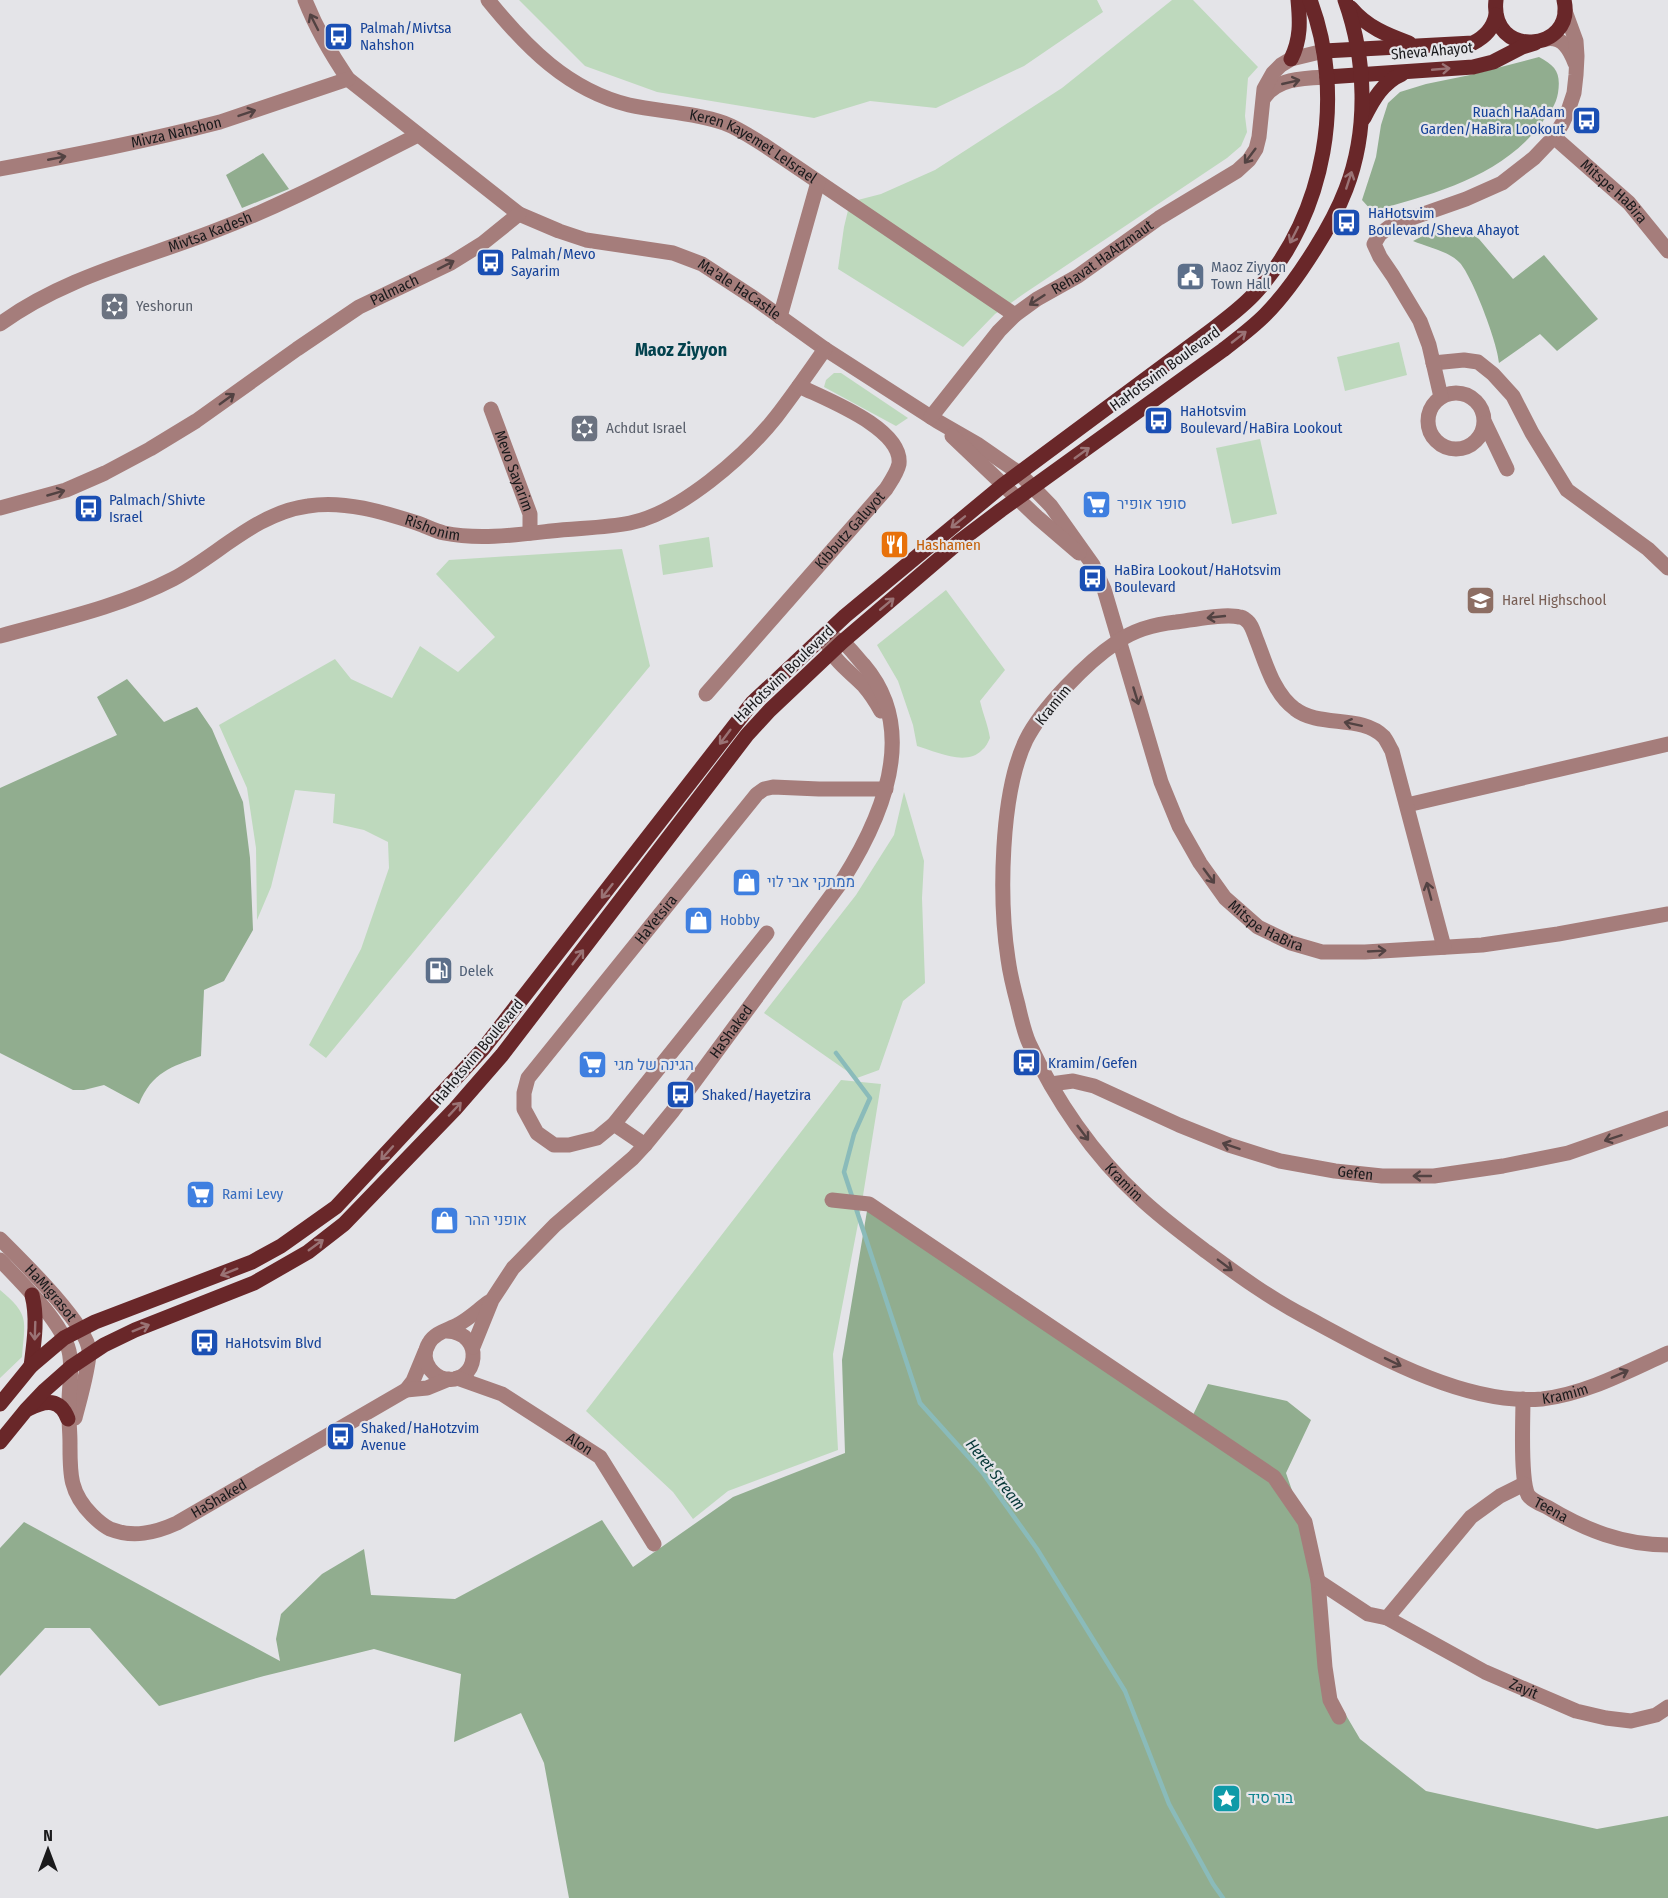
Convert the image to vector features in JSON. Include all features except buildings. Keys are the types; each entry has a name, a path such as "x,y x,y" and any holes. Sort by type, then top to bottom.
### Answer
{"main road":[{"path":"1291,59 1299,35 1298,0"},
{"name":"HaHotsvim Boulevard","path":"0,1404 31,1366 64,1338 95,1322 252,1262 281,1246 336,1207 483,1049 752,703 862,602 1003,485 1247,302 1273,271 1296,232 1316,178 1327,131 1327,77 1324,51 1310,0"},
{"path":"1346,1 1366,23 1375,29 1424,47"},
{"name":"HaHotsvim Boulevard","path":"0,1442 26,1410 71,1367 104,1345 135,1330 254,1283 308,1252 344,1224 484,1077 747,735 770,710 842,642 960,541 1223,350 1273,307 1309,259 1342,200 1352,172 1361,123 1362,93 1359,48 1346,1"},
{"path":"1496,4 1499,23 1510,37 1526,43 1540,41 1555,32 1562,23 1565,4"},
{"name":"Sheva Ahayot","path":"1324,51 1463,45 1479,40 1489,30 1496,4"},
{"name":"Sheva Ahayot","path":"1327,77 1473,67 1493,62 1522,47 1540,41"},
{"path":"1361,123 1380,90 1396,76 1407,72"},
{"path":"31,1366 35,1329 32,1295"},
{"path":"26,1410 44,1403 58,1404 64,1409 68,1419"}],"street":[{"path":"304,0 310,15 348,79 519,214"},
{"name":"Keren Kayemet LeIsrael","path":"488,0 512,30 544,61 583,88 627,104 721,122 736,128 1015,315"},
{"path":"1441,397 1429,345 1420,321 1374,244 1380,234 1392,225 1466,199 1502,183 1534,158 1554,137 1568,111 1574,93 1576,75 1576,41 1565,4"},
{"path":"1540,41 1552,38 1564,43 1570,50 1575,63 1576,75"},
{"name":"Rehavat HaAtzmaut","path":"934,419 999,331 1015,315 1037,299 1078,276 1159,218 1237,171 1249,160 1256,149 1259,137 1264,89 1273,73 1291,59 1324,51"},
{"path":"1262,101 1267,93 1277,85 1327,77"},
{"name":"Mivza Nahshon","path":"0,169 153,140 210,125 348,79"},
{"name":"Mivtsa Kadesh","path":"0,324 16,312 62,287 247,218 418,135"},
{"name":"Mitspe HaBira","path":"1554,137 1629,203 1668,251"},
{"path":"780,317 818,182"},
{"name":"Ma'ale HaCastle","path":"519,214 586,240 673,253 702,264 825,349 977,444 1019,473 1034,487"},
{"name":"Palmach","path":"0,508 66,490 105,473 150,449 196,421 359,307 450,263 483,243 519,214"},
{"path":"1654,233 1668,224"},
{"name":"Rishonim","path":"0,636 94,610 140,594 174,578 260,523 284,511 309,505 338,505 374,510 442,533 470,536 530,533 631,523 667,510 735,460 775,419 825,349"},
{"path":"1433,363 1464,360 1478,362 1493,374 1513,396 1532,433 1567,490 1648,549 1668,568"},
{"name":"Kibbutz Galuyot","path":"706,694 886,489 899,463 898,451 888,436 876,425 799,386"},
{"path":"1485,423 1482,433 1471,446 1451,449 1435,440 1427,422 1433,403 1441,397 1460,392 1472,397 1484,413 1485,423 1507,469"},
{"name":"Mevo Sayarim","path":"491,409 530,514 530,533"},
{"name":"Ma'ale HaCastle","path":"934,419 1003,485"},
{"name":"Mitspe HaBira","path":"1003,485 1093,565"},
{"name":"Mitspe HaBira","path":"1034,487 1069,528 1093,565 1104,589 1161,782 1179,826 1200,863 1225,898 1258,927 1291,943 1322,952 1365,952 1482,945 1668,914"},
{"name":"Kramim","path":"1407,806 1392,750 1382,735 1363,726 1314,719 1296,711 1282,697 1268,669 1252,627 1242,617 1231,616 1167,623 1150,627 1119,640 1098,656 1056,699 1027,740 1008,805 1004,854 1004,917 1008,959 1027,1039 1070,1115 1099,1154 1136,1195 1166,1221 1234,1272 1296,1312 1402,1367 1482,1394 1542,1399 1567,1394 1600,1383 1668,1353"},
{"path":"825,635 842,642 878,684 887,710 891,732 891,768 886,789"},
{"path":"825,635 830,653 873,697 891,732"},
{"path":"1444,947 1407,806 1668,744"},
{"name":"HaYetsira","path":"767,933 614,1124 597,1138 569,1145 555,1145 537,1133 524,1109 524,1093 528,1078 757,794 773,787 886,789"},
{"name":"HaShaked","path":"473,1351 492,1300 513,1268 532,1247 645,1145 672,1112 842,881 873,825 886,789"},
{"name":"Gefen","path":"1051,1084 1073,1081 1094,1086 1179,1125 1229,1145 1280,1161 1335,1171 1382,1176 1434,1176 1503,1166 1568,1153 1668,1118"},
{"path":"614,1124 645,1145"},
{"path":"832,1200 869,1204 1274,1477 1305,1522 1318,1581 1330,1700 1339,1717"},
{"name":"HaMigrasot","path":"0,1239 45,1286 80,1330 87,1341 89,1355"},
{"name":"HaMigrasot","path":"0,1260 32,1295 64,1338 69,1349 71,1367"},
{"name":"HaShaked","path":"447,1331 492,1300"},
{"path":"406,1390 413,1381 425,1352 432,1338 439,1333 447,1331 463,1335 473,1351 473,1362 464,1375 453,1379 435,1374 429,1368 425,1352"},
{"name":"Alon","path":"473,1351 482,1373 502,1394 600,1457 654,1544"},
{"name":"HaShaked","path":"70,1445 89,1355"},
{"name":"HaShaked","path":"71,1367 68,1419 69,1461 71,1478 78,1497 102,1525 124,1533 144,1534 177,1523 406,1390 427,1388 453,1379"},
{"name":"Alon","path":"453,1379 502,1394"},
{"name":"Teena","path":"1523,1399 1524,1484 1529,1497 1592,1531 1620,1540 1668,1545"},
{"path":"1387,1618 1471,1517 1500,1496 1524,1484"},
{"name":"Zayit","path":"1318,1581 1368,1614 1387,1618 1485,1672 1576,1711 1606,1718 1631,1720 1656,1715 1668,1707"}],"green space":[{"path":"519,0 1097,0 1103,12 1024,66 936,108 870,101 814,118 657,92 585,66"},
{"path":"1172,0 1193,0 1258,67 1248,78 1245,116 1247,132 1241,146 1227,158 995,314 963,347 838,269 850,202 881,194 935,170 1062,88"},
{"path":"1539,57 1550,64 1558,75 1557,97 1543,121 1509,156 1466,180 1419,198 1372,211 1362,200 1376,157 1381,125 1388,103 1400,92"},
{"path":"263,153 289,189 242,208 226,175"},
{"path":"1461,227 1479,239 1513,279 1544,255 1598,319 1557,351 1540,334 1499,363 1484,312 1460,263 1444,252 1413,241 1438,228"},
{"path":"1399,342 1407,375 1345,391 1337,357"},
{"path":"834,373 841,373 908,418 896,426 824,387 826,380"},
{"path":"1260,439 1277,514 1232,524 1216,448"},
{"path":"709,537 713,567 663,575 659,545"},
{"path":"622,549 650,666 326,1058 309,1045 361,949 389,868 388,842 364,830 333,823 335,794 295,790 271,887 257,920 256,848 247,788 219,725 335,659 351,679 392,698 420,646 458,672 495,637 436,574 449,560"},
{"path":"946,590 1005,670 980,701 990,738 987,744 975,755 959,758 917,746 913,725 898,681 877,645"},
{"path":"127,679 164,722 197,707 212,729 243,802 250,858 253,930 224,981 204,990 201,1056 172,1068 156,1078 144,1093 139,1104 104,1085 73,1090 0,1053 0,788 117,735 97,697"},
{"path":"904,792 924,861 922,898 925,983 903,1001 879,1070 857,1078 764,1013 856,895 894,835"},
{"path":"841,1080 881,1084 861,1208 833,1354 838,1450 728,1491 693,1519 673,1492 586,1411"},
{"path":"868,1205 1192,1417 1208,1384 1287,1401 1311,1420 1286,1473 1310,1556 1330,1688 1360,1739 1426,1791 1597,1829 1668,1816 1668,1898 569,1898 544,1763 521,1713 454,1742 461,1674 374,1649 264,1676 159,1706 90,1628 45,1628 0,1676 0,1548 24,1522 280,1661 276,1639 281,1614 322,1574 364,1549 371,1595 455,1599 602,1520 633,1567 733,1497 845,1453 842,1360"},
{"path":"0,1290 21,1312 24,1326 22,1357 0,1378"}],"waterway":[{"name":"Heret Stream","path":"836,1053 870,1098 854,1134 844,1172 920,1403 982,1472 1037,1549 1125,1691 1169,1804 1223,1898"}],"place":[{"name":"Palmah/Mivtsa Nahshon","path":"339,37"},
{"name":"Ruach HaAdam Garden/HaBira Lookout","path":"1586,121"},
{"name":"HaHotsvim Boulevard/Sheva Ahayot","path":"1347,222"},
{"name":"Palmah/Mevo Sayarim","path":"490,263"},
{"name":"Maoz Ziyyon Town Hall","path":"1190,276"},
{"name":"Yeshorun","path":"115,306"},
{"name":"HaHotsvim Boulevard/HaBira Lookout","path":"1159,420"},
{"name":"Achdut Israel","path":"585,428"},
{"name":"סופר אופיר","path":"1096,504"},
{"name":"Palmach/Shivte Israel","path":"88,509"},
{"name":"Hashamen","path":"895,545"},
{"name":"HaBira Lookout/HaHotsvim Boulevard","path":"1093,579"},
{"name":"Harel Highschool","path":"1481,600"},
{"name":"ממתקי אבי לוי","path":"746,882"},
{"name":"Hobby","path":"699,920"},
{"name":"Delek","path":"438,971"},
{"name":"Kramim/Gefen","path":"1027,1063"},
{"name":"הגינה של מגי","path":"593,1065"},
{"name":"Shaked/Hayetzira","path":"681,1095"},
{"name":"Rami Levy","path":"201,1194"},
{"name":"אופני ההר","path":"444,1220"},
{"name":"HaHotsvim Blvd","path":"204,1343"},
{"name":"Shaked/HaHotzvim Avenue","path":"340,1437"},
{"name":"בור סיד","path":"1227,1798"}],"district":[{"name":"Maoz Ziyyon","path":"681,350"}]}
